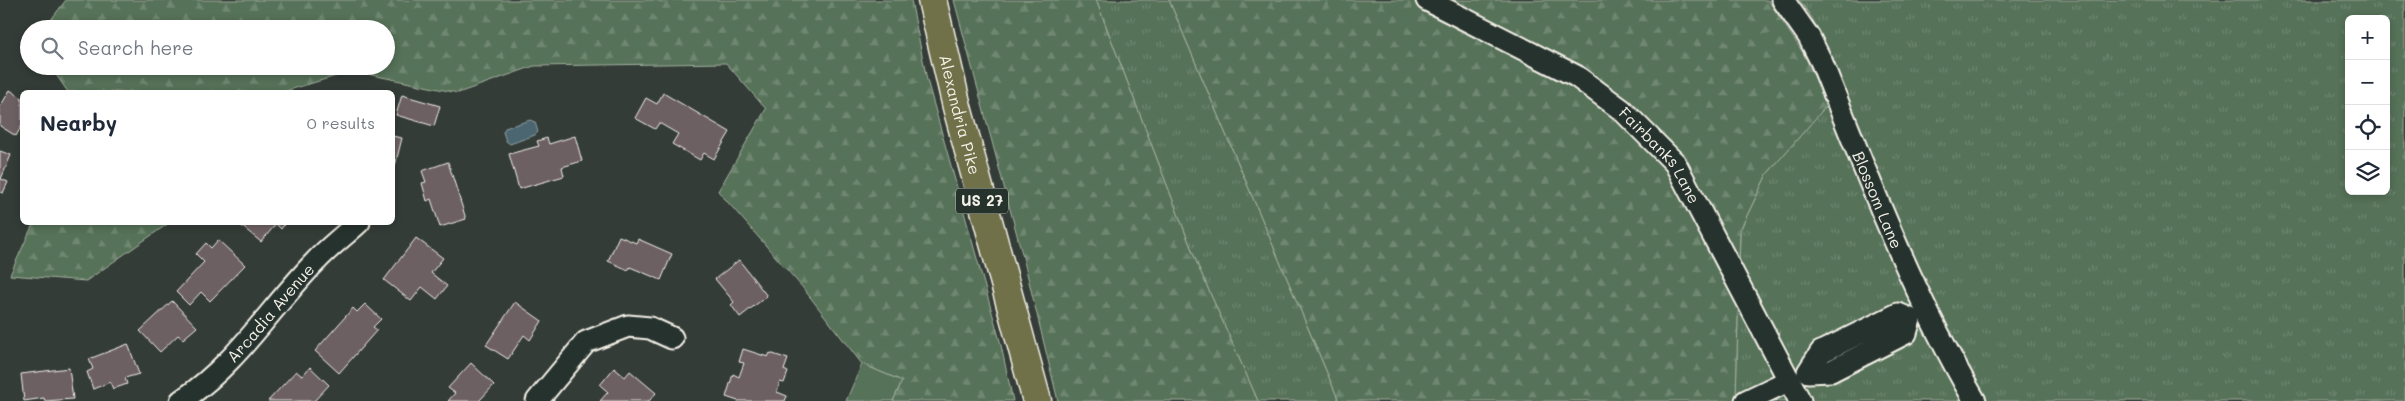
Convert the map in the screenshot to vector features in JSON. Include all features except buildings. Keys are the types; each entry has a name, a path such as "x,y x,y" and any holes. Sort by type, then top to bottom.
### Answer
{"main road":[{"name":"Alexandria Pike","path":"932,0 957,107 1037,401"}],"street":[{"name":"Fairbanks Lane","path":"1427,0 1576,76 1622,110 1675,163 1800,401"},
{"name":"Blossom Lane","path":"1783,0 1809,37 1822,63 1899,251 1933,323 1974,401"},
{"name":"Arcadia Avenue","path":"181,401 204,386 232,359 316,261 356,225"},
{"path":"537,401 586,342 628,326 650,328 672,338"},
{"path":"1746,401 1790,380"}],"green space":[{"path":"66,0 656,0 662,2 667,0 911,0 927,80 1000,341 1013,401 893,401 902,381 862,364 803,288 718,191 766,109 726,63 534,66 458,93 372,75 395,75 395,20 51,20"},
{"path":"954,0 1096,0 1198,266 1258,401 1058,401 1024,261"},
{"path":"1096,0 1169,0 1339,401 1258,401 1198,266"},
{"path":"1169,0 1768,0 1804,54 1827,105 1767,174 1740,230 1736,401 1339,401"},
{"path":"1799,0 2405,0 2405,401 1736,401 1740,230 1767,174 1844,85 1812,18"},
{"path":"56,75 339,75 289,90 67,90"},
{"path":"33,225 166,225 86,281 10,275"},
{"path":"862,364 902,381 893,401 846,401"}],"water":[{"path":"530,120 535,122 538,132 535,135 510,144 506,141 503,132 505,128"}]}
